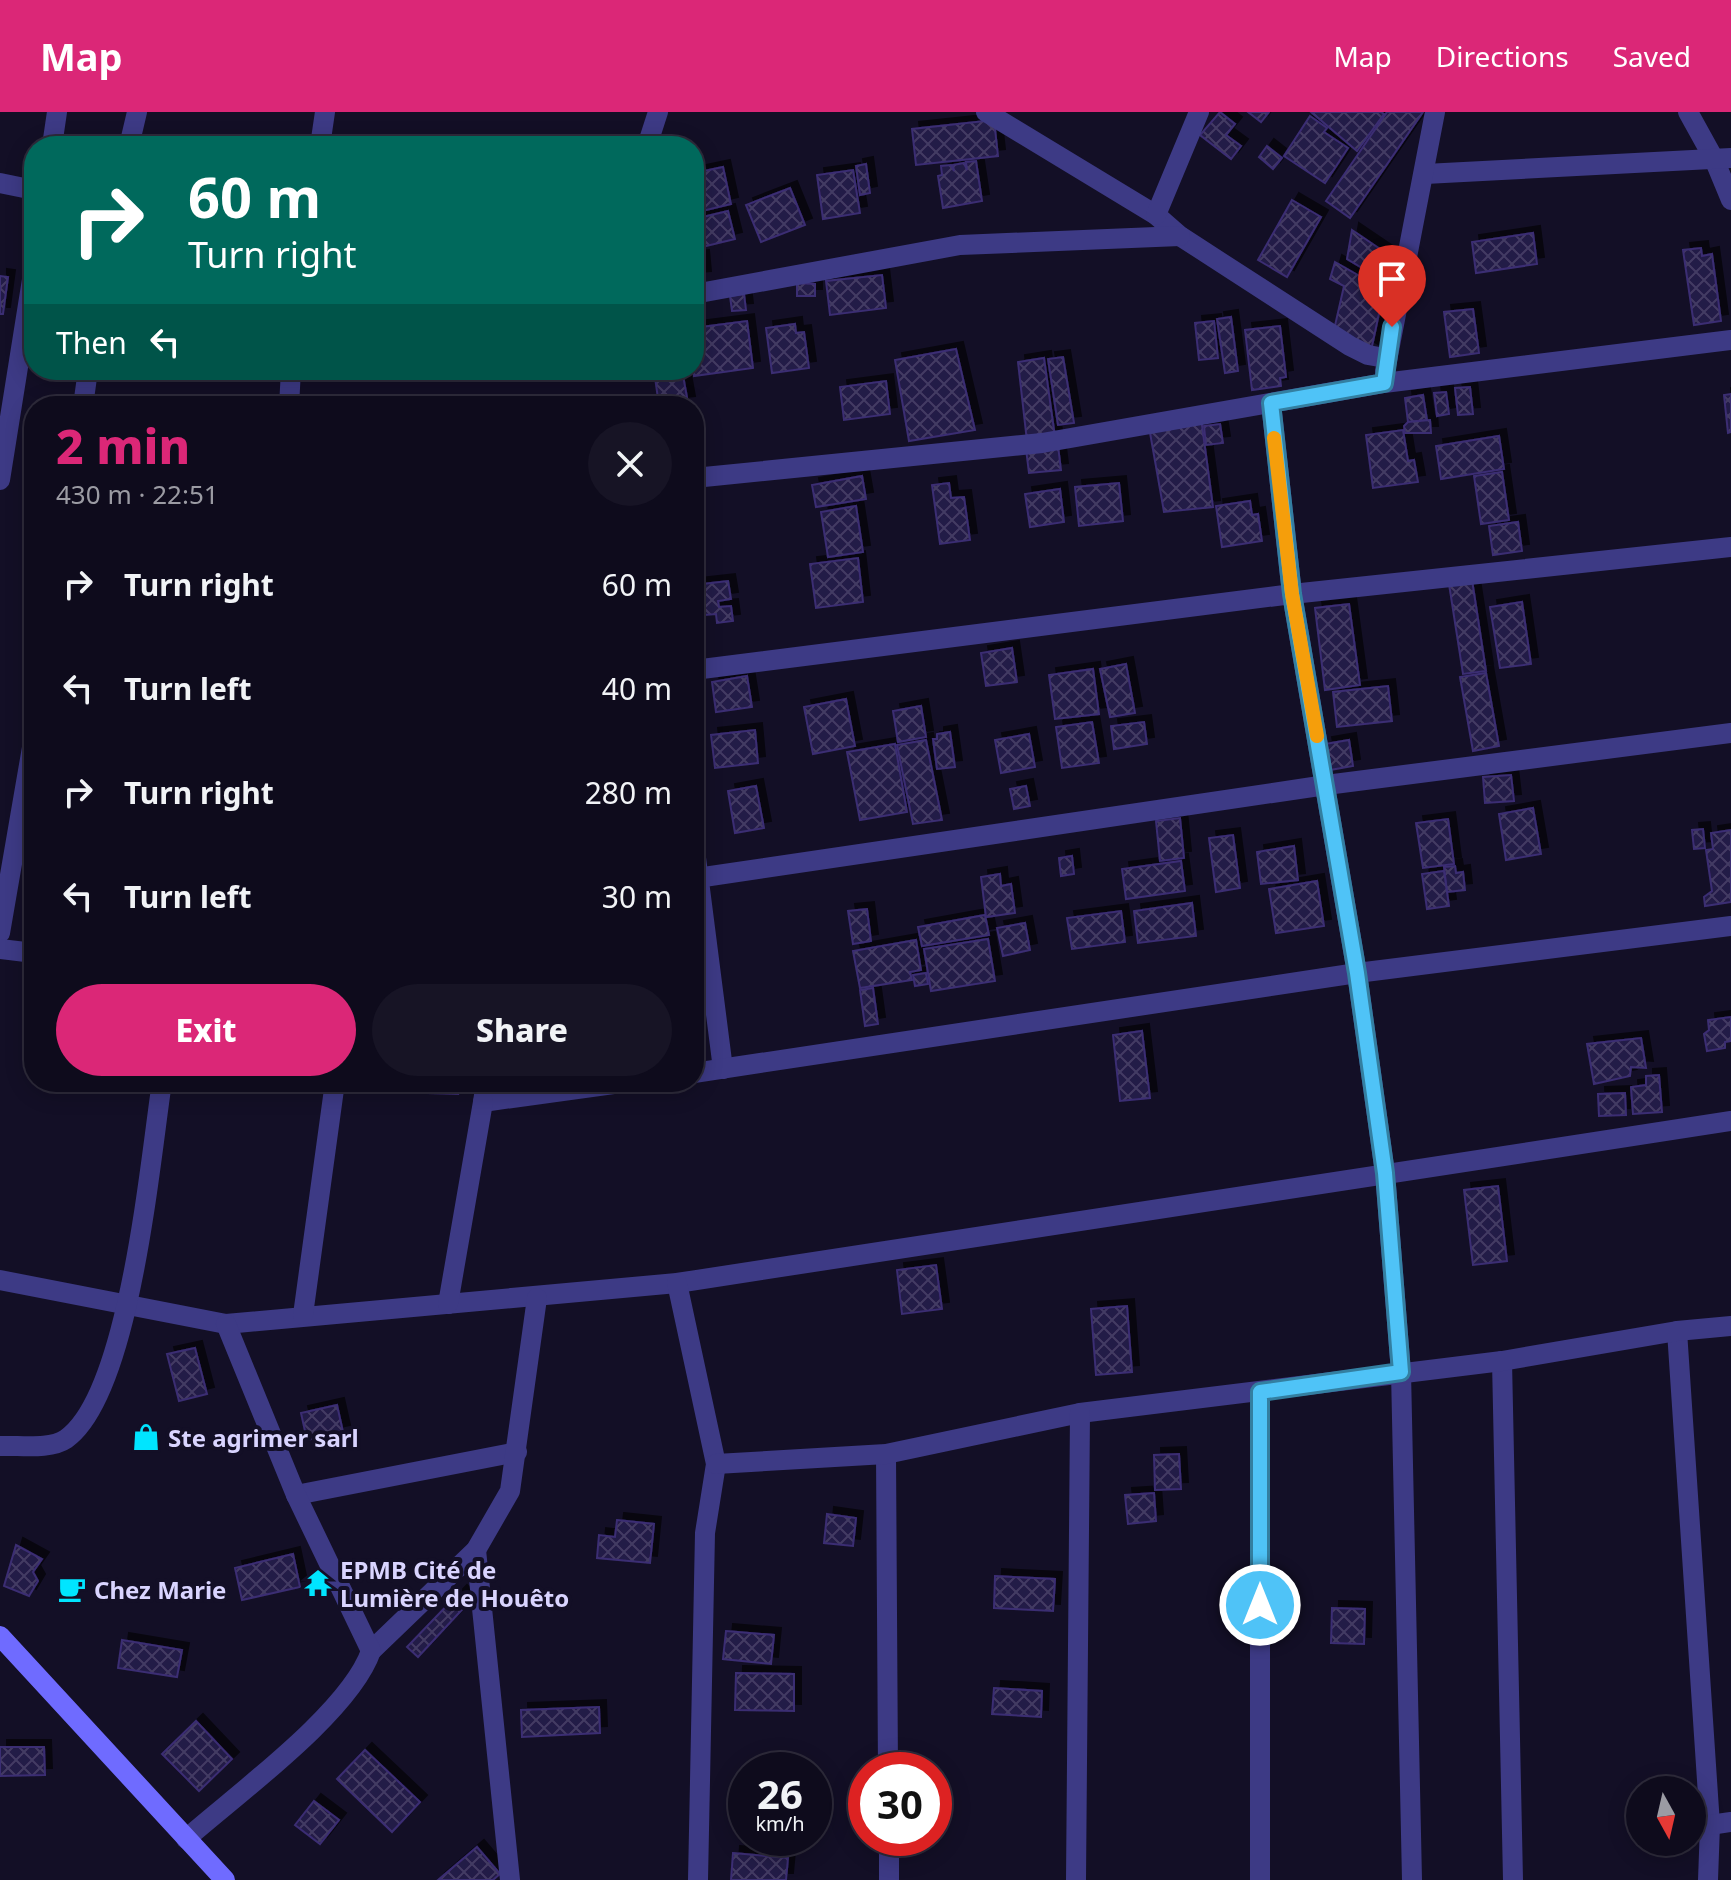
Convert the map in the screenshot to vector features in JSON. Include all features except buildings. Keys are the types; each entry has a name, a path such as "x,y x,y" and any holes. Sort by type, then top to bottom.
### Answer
{"street":[{"path":"53,136 57,112"},
{"path":"131,136 137,112"},
{"path":"321,136 325,112"},
{"path":"650,136 658,112"},
{"path":"986,112 1156,215 1180,236 1350,346 1368,355 1385,358"},
{"path":"1156,215 1199,112"},
{"path":"1384,383 1385,358 1425,174 1435,112"},
{"path":"1688,112 1723,159 1731,200"},
{"path":"1425,174 1723,159"},
{"path":"0,183 24,188"},
{"path":"704,292 960,245 1180,236"},
{"path":"0,480 5,418 24,319"},
{"path":"704,477 1042,443 1384,383 1731,340"},
{"path":"1271,403 1292,594 1357,973 1385,1173 1401,1372 1412,1880"},
{"path":"704,669 1292,594 1731,547"},
{"path":"704,877 1326,785 1731,733"},
{"path":"0,933 24,814"},
{"path":"704,1072 1357,973 1731,926"},
{"path":"704,929 723,1069"},
{"path":"0,949 24,952"},
{"path":"0,1446 54,1444 75,1431 109,1369 126,1307 160,1092"},
{"path":"303,1315 334,1092"},
{"path":"448,1304 484,1092"},
{"path":"0,1280 126,1307 226,1324 303,1315 537,1298 677,1283 1731,1121"},
{"path":"677,1283 716,1464 705,1533 698,1880"},
{"path":"186,1839 322,1719 364,1670 371,1651 476,1550 510,1491 537,1298"},
{"path":"226,1324 296,1495 371,1651"},
{"path":"716,1464 886,1454 1080,1413 1502,1361 1677,1331 1731,1326"},
{"path":"1677,1331 1710,1825 1708,1880"},
{"path":"1502,1361 1513,1880"},
{"path":"1260,1392 1260,1880"},
{"path":"1076,1880 1080,1413"},
{"path":"296,1495 517,1452"},
{"path":"886,1454 888,1752"},
{"path":"476,1550 510,1880"},
{"path":"0,1636 225,1880"},
{"path":"1710,1825 1731,1822"},
{"path":"889,1856 889,1880"}],"slow traffic":[{"path":"1274,438 1292,594 1317,736"}],"place":[{"name":"Ste agrimer sarl","path":"146,1437"},
{"name":"EPMB Cité de Lumière de Houêto","path":"318,1583"},
{"name":"Chez Marie","path":"72,1589"}],"route":[{"path":"1260,1605 1260,1392 1401,1372 1385,1173 1357,973 1292,594 1271,403 1384,383 1385,358 1392,327"}]}
